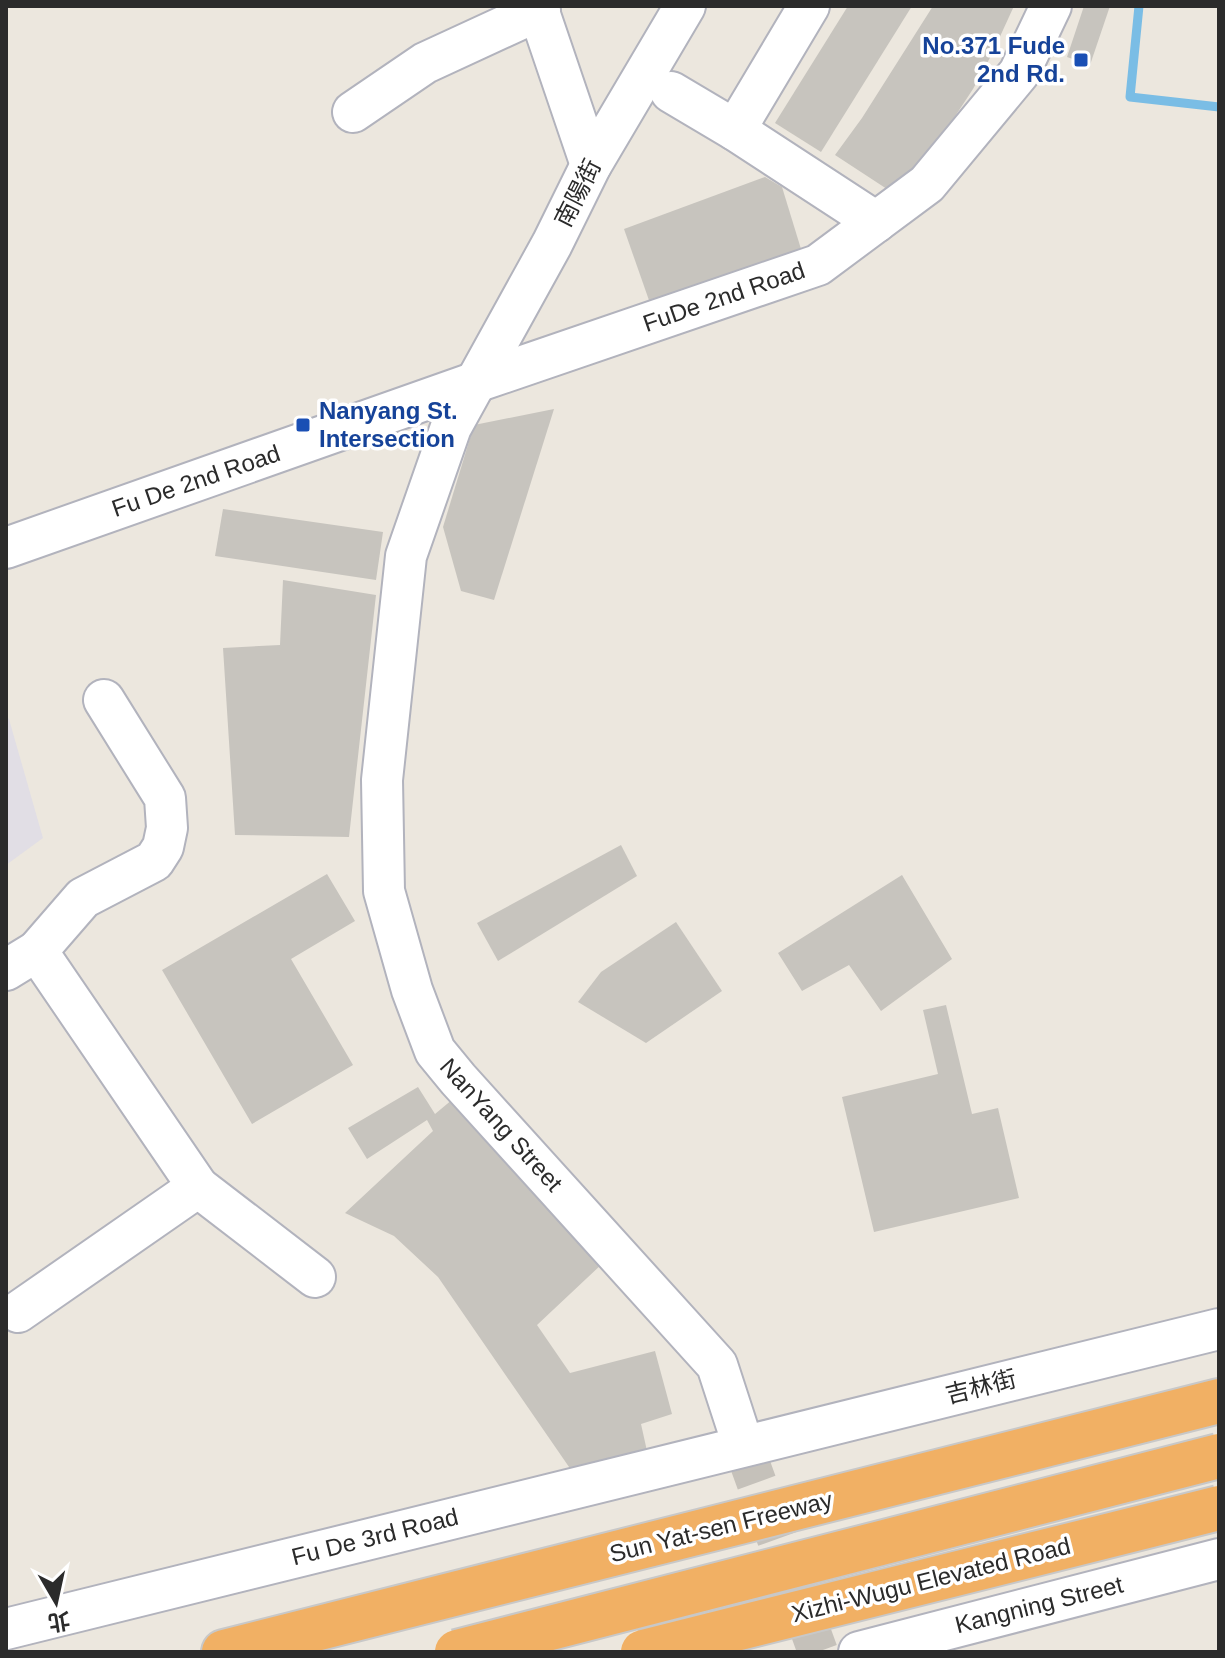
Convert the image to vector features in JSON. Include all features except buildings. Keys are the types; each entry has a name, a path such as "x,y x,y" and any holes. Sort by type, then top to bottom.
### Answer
{"highway":[{"name":"Sun Yat-sen Freeway","path":"224,1652 1219,1401"},
{"path":"457,1652 1219,1456"},
{"name":"Xizhi-Wugu Elevated Road","path":"643,1652 1219,1508"}],"street":[{"name":"南陽街","path":"476,382 552,244 591,165 685,6"},
{"path":"735,130 809,6"},
{"name":"FuDe 2nd Road","path":"476,382 818,265 927,184 1019,73 1051,6"},
{"path":"353,112 425,63 538,8 591,165"},
{"path":"671,92 876,222"},
{"name":"Fu De 2nd Road","path":"7,545 476,382"},
{"name":"NanYang Street","path":"476,382 451,427 406,556 382,780 384,891 412,990 435,1051 717,1365 743,1445"},
{"path":"104,700 165,798 167,828 163,847 154,861 83,898 22,960 198,1187 315,1277"},
{"path":"18,1312 198,1187"},
{"name":"吉林街","path":"743,1445 1219,1329"},
{"name":"Fu De 3rd Road","path":"6,1629 743,1445"},
{"name":"Kangning Street","path":"859,1652 987,1636 1219,1559"}],"shaded area":[{"path":"6,716 43,838 6,865"}],"waterway":[{"path":"1139,6 1130,97 1219,107"}],"tunnel":[{"path":"743,1445 818,1652"}],"place":[{"name":"No.371 Fude 2nd Rd.","path":"1081,60"},
{"name":"Nanyang St. Intersection","path":"303,425"}]}
